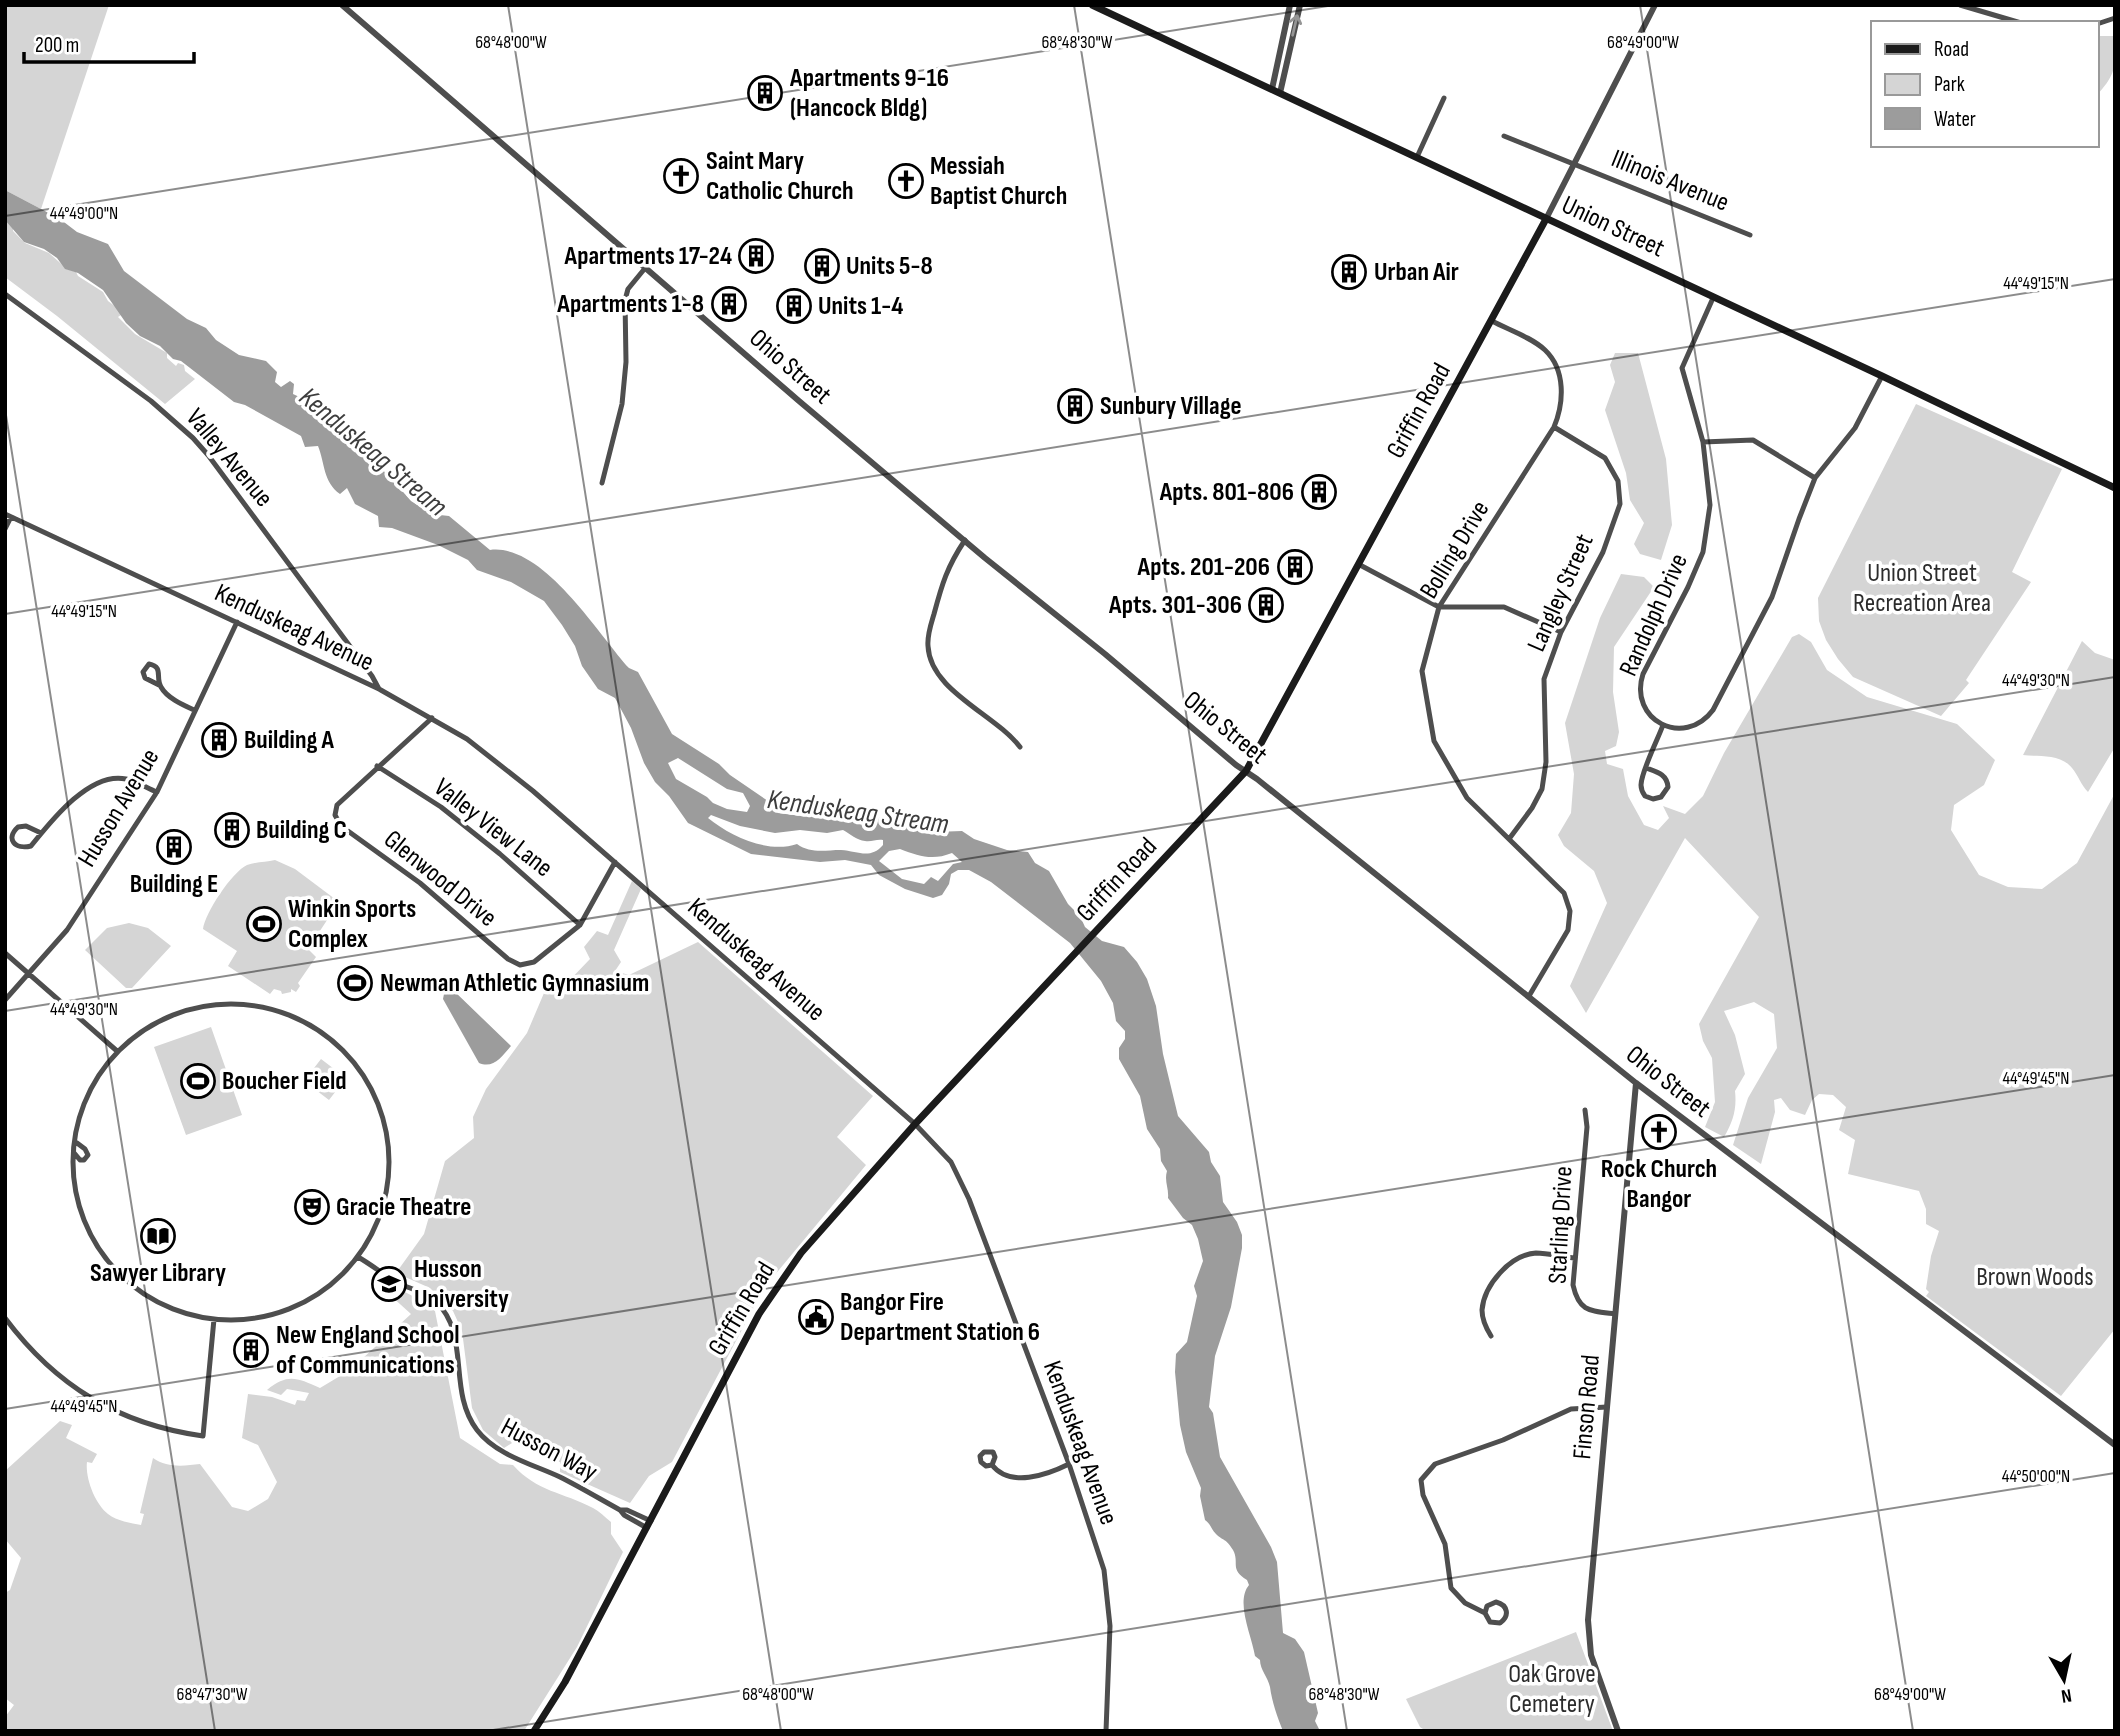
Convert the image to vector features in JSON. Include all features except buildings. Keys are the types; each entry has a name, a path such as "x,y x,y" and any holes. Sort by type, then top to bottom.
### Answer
{"main road":[{"name":"Union Street","path":"1093,5 2115,488"},
{"name":"Griffin Road","path":"534,1731 565,1682 759,1314 801,1252 915,1124 1246,771 1546,219"}],"street":[{"name":"Ohio Street","path":"342,5 799,401 1246,771 1636,1083 2115,1445"},
{"path":"1276,91 1290,5"},
{"path":"1276,91 1300,5"},
{"name":"Griffin Road","path":"1546,219 1655,5"},
{"path":"1962,6 2014,21"},
{"path":"1417,157 1444,99"},
{"name":"Illinois Avenue","path":"1504,136 1750,235"},
{"path":"602,483 622,404 626,362 625,300 628,289 646,267"},
{"name":"Valley Avenue","path":"5,294 151,401 198,443 379,689"},
{"name":"Randolph Drive","path":"1663,725 1644,707 1640,694 1641,680 1703,552 1710,505 1703,442 1682,368 1713,298"},
{"name":"Bolling Drive","path":"1492,321 1547,351 1562,389 1561,411 1555,427 1439,607 1422,671 1434,741 1467,798 1564,893 1570,911 1569,930 1529,996"},
{"path":"1646,768 1666,778 1668,787 1661,797 1649,798 1642,792 1641,783 1646,768 1663,725 1688,727 1705,719 1713,709 1772,597 1815,478 1855,428 1882,376"},
{"name":"Langley Street","path":"1509,839 1532,808 1542,789 1546,762 1544,679 1561,632 1603,552 1620,504 1618,481 1605,458 1555,427"},
{"path":"1703,442 1753,440 1815,478"},
{"path":"5,530 8,516"},
{"name":"Kenduskeag Avenue","path":"8,516 379,689 467,739 504,767 615,862 915,1124 951,1162 969,1199 1069,1464 1104,1570 1110,1626 1106,1731"},
{"path":"965,540 950,562 943,581 927,643 930,660 944,682 1010,734 1020,747"},
{"path":"1360,565 1439,607 1504,607 1561,632"},
{"name":"Husson Avenue","path":"5,1000 67,930 157,792 237,622"},
{"path":"159,685 167,694 194,710"},
{"name":"Glenwood Drive","path":"432,718 337,804 335,815 341,825 420,883 508,959 520,965 534,962 580,925 615,862"},
{"name":"Valley View Lane","path":"377,766 441,807 500,854 580,925"},
{"path":"41,833 26,826 18,827 12,833 11,840 15,846 31,846 81,792 112,778 127,779 157,792"},
{"path":"5,953 117,1051"},
{"path":"239,1003 268,1007 295,1016 331,1038 351,1058 372,1089 386,1124 389,1143 388,1183 384,1203 369,1240 358,1257 328,1287 292,1308 254,1319 214,1320 189,1315 153,1299 121,1277 90,1236 80,1212 72,1171 88,1096 117,1051 147,1027 167,1016 211,1004 239,1003"},
{"name":"Finson Road","path":"1618,1731 1594,1667 1588,1629 1636,1083"},
{"name":"Starling Drive","path":"1585,1110 1587,1127 1573,1285 1577,1300 1583,1307 1615,1314"},
{"path":"75,1154 80,1160 84,1160 88,1155 77,1143"},
{"path":"1491,1336 1484,1324 1482,1310 1495,1280 1505,1267 1519,1258 1536,1253 1575,1258"},
{"name":"Husson Way","path":"358,1257 389,1277 434,1299 443,1309 451,1321 455,1336 460,1393 464,1406 478,1431 488,1442 563,1478 620,1510 624,1515 649,1524"},
{"path":"5,1318 34,1354 72,1387 131,1418 203,1436 214,1320"},
{"path":"1485,1613 1487,1606 1496,1602 1505,1607 1507,1614 1503,1621 1497,1624 1490,1622 1485,1613 1465,1603 1451,1588 1445,1544 1423,1495 1421,1480 1435,1464 1503,1440 1571,1409 1607,1407"},
{"path":"992,1465 1004,1476 1025,1477 1041,1475 1069,1464"}],"green space":[{"path":"5,5 109,5 41,209 5,190"},
{"path":"2099,36 2115,36 2114,68 2099,93"},
{"path":"5,221 13,225 13,231 25,243 49,253 67,269 76,272 103,292 108,301 120,310 121,315 118,317 135,334 167,353 167,358 176,366 178,363 184,365 185,371 195,379 165,404 5,277"},
{"path":"1615,353 1638,353 1666,459 1672,525 1661,560 1640,554 1634,544 1644,523 1630,500 1626,473 1605,410 1615,382 1610,365"},
{"name":"Union Street Recreation Area","path":"1916,404 2062,469 2012,572 2031,582 1966,680 1969,683 1941,716 1853,677 1826,640 1819,621 1818,598"},
{"name":"Brown Woods","path":"1621,574 1644,577 1654,587 1614,647 1613,692 1619,732 1616,746 1605,751 1607,764 1623,769 1628,796 1644,825 1658,830 1669,818 1663,806 1685,814 1703,796 1724,753 1792,637 1799,634 1811,642 1827,670 1867,697 1957,724 1995,760 1984,785 1954,805 1951,830 1979,875 2008,887 2042,889 2077,863 2115,793 2115,1329 2061,1396 1926,1296 1929,1292 1926,1289 1931,1256 1939,1231 1926,1224 1926,1209 1919,1191 1848,1174 1855,1140 1839,1130 1846,1107 1833,1095 1819,1094 1812,1100 1805,1115 1790,1110 1781,1098 1774,1100 1775,1112 1761,1164 1733,1145 1748,1098 1777,1048 1774,1014 1754,1002 1724,1011 1735,1035 1745,1074 1735,1091 1734,1115 1724,1137 1705,1127 1715,1102 1712,1058 1703,1041 1699,1024 1759,917 1685,838 1586,1013 1570,986 1607,903 1594,871 1564,846 1558,835 1571,813 1574,774 1565,723 1600,618"},
{"path":"2082,641 2095,653 2115,660 2115,747 2088,792 2072,768 2062,760 2023,755"},
{"name":"Winkin Sports Complex","path":"275,860 295,869 339,902 308,949 316,957 298,983 300,986 296,992 291,989 291,992 282,994 274,989 270,994 228,966 237,951 203,929 220,894 241,869 250,864"},
{"path":"632,881 641,889 614,950 621,962 615,971 629,975 698,942 873,1096 837,1137 866,1165 764,1288 672,1462 649,1476 630,1503 560,1472 560,1462 528,1449 525,1435 504,1448 483,1430 472,1408 462,1331 453,1311 430,1288 396,1273 424,1234 445,1161 474,1138 473,1117 486,1089 527,1033 544,993 565,985 590,959 584,947 597,931 608,935"},
{"path":"129,923 148,928 171,946 132,988 126,988 85,950 107,928"},
{"name":"Boucher Field","path":"211,1027 242,1115 186,1135 154,1047"},
{"path":"321,1059 346,1078 329,1100 304,1081"},
{"path":"386,1282 435,1311 460,1438 500,1464 513,1465 531,1481 598,1511 611,1522 611,1534 623,1552 577,1647 524,1731 5,1731 5,1717 14,1705 5,1698 5,1593 10,1590 21,1558 5,1539 5,1471 60,1421 72,1425 66,1438 97,1454 92,1463 87,1462 89,1483 103,1510 116,1518 141,1525 144,1514 140,1513 153,1458 170,1465 200,1464 232,1507 248,1511 268,1499 277,1482 258,1445 242,1438 248,1394 272,1397 295,1405 297,1400 305,1401 309,1393 287,1389 281,1395 267,1390 287,1379 320,1388 350,1370 411,1314 380,1286"},
{"name":"Oak Grove Cemetery","path":"1576,1632 1613,1731 1426,1731 1420,1727 1406,1699"}],"water":[{"path":"5,190 60,219 77,232 108,244 124,271 187,319 206,328 216,340 239,355 266,361 277,372 275,382 281,387 290,381 294,384 293,394 333,413 342,432 389,476 411,501 431,514 449,516 490,550 510,552 530,561 549,575 629,668 638,672 672,734 719,764 730,775 768,801 778,813 801,816 843,812 879,817 935,832 962,831 974,839 1007,850 1028,852 1035,863 1049,871 1085,927 1102,941 1124,947 1147,979 1156,1006 1163,1054 1178,1116 1209,1152 1211,1162 1220,1176 1223,1202 1237,1222 1242,1235 1231,1307 1215,1356 1209,1407 1213,1413 1220,1457 1277,1562 1283,1633 1295,1639 1304,1652 1318,1713 1315,1721 1320,1731 1283,1731 1269,1683 1260,1660 1255,1656 1246,1619 1244,1600 1249,1585 1238,1572 1231,1546 1216,1534 1205,1520 1201,1488 1186,1452 1180,1425 1175,1372 1176,1354 1187,1342 1197,1296 1194,1286 1203,1261 1198,1239 1192,1225 1168,1198 1167,1171 1161,1161 1160,1149 1147,1129 1140,1096 1119,1059 1119,1048 1125,1039 1125,1031 1116,1021 1113,1003 1101,981 1070,943 991,882 969,870 958,870 951,874 949,884 942,895 933,898 905,889 879,875 871,865 845,860 820,862 751,854 688,823 669,796 655,782 615,698 598,689 582,666 575,646 544,601 511,582 477,570 468,560 438,545 392,528 379,527 378,516 355,504 347,488 340,494 330,484 318,446 305,447 301,436 245,405 234,402 181,361 173,359 160,346 140,336 126,323 103,290 78,273 65,269 57,258 44,249 24,242 5,220","holes":["678,758 727,789 743,793 750,806 747,812 727,809 713,803 676,779 668,763","711,815 740,826 775,833 800,830 827,833 843,830 862,840 883,840 883,845 878,850 864,854 841,850 813,850 797,844 774,847 738,837 708,818","900,849 932,857 952,853 962,862 953,864 938,881 931,877 924,884 902,879 879,861 889,851"]},
{"path":"453,990 511,1046 493,1063 479,1063 443,999 444,994"}],"place":[{"name":"Apartments 9-16 (Hancock Bldg)","path":"765,93"},
{"name":"Saint Mary Catholic Church","path":"681,176"},
{"name":"Messiah Baptist Church","path":"906,181"},
{"name":"Apartments 17-24","path":"756,256"},
{"name":"Units 5-8","path":"822,266"},
{"name":"Urban Air","path":"1349,272"},
{"name":"Apartments 1-8","path":"729,304"},
{"name":"Units 1-4","path":"794,306"},
{"name":"Sunbury Village","path":"1075,406"},
{"name":"Apts. 801-806","path":"1319,492"},
{"name":"Apts. 201-206","path":"1295,567"},
{"name":"Apts. 301-306","path":"1266,605"},
{"name":"Building A","path":"219,740"},
{"name":"Building C","path":"232,830"},
{"name":"Building E","path":"174,847"},
{"name":"Winkin Sports Complex","path":"264,924"},
{"name":"Newman Athletic Gymnasium","path":"355,983"},
{"name":"Boucher Field","path":"198,1081"},
{"name":"Rock Church Bangor","path":"1659,1132"},
{"name":"Gracie Theatre","path":"312,1207"},
{"name":"Sawyer Library","path":"158,1236"},
{"name":"Husson University","path":"389,1284"},
{"name":"Bangor Fire Department Station 6","path":"816,1317"},
{"name":"New England School of Communications","path":"251,1350"}],"water label":[{"name":"Kenduskeag Stream","path":"373,452"},
{"name":"Kenduskeag Stream","path":"858,812"}]}
